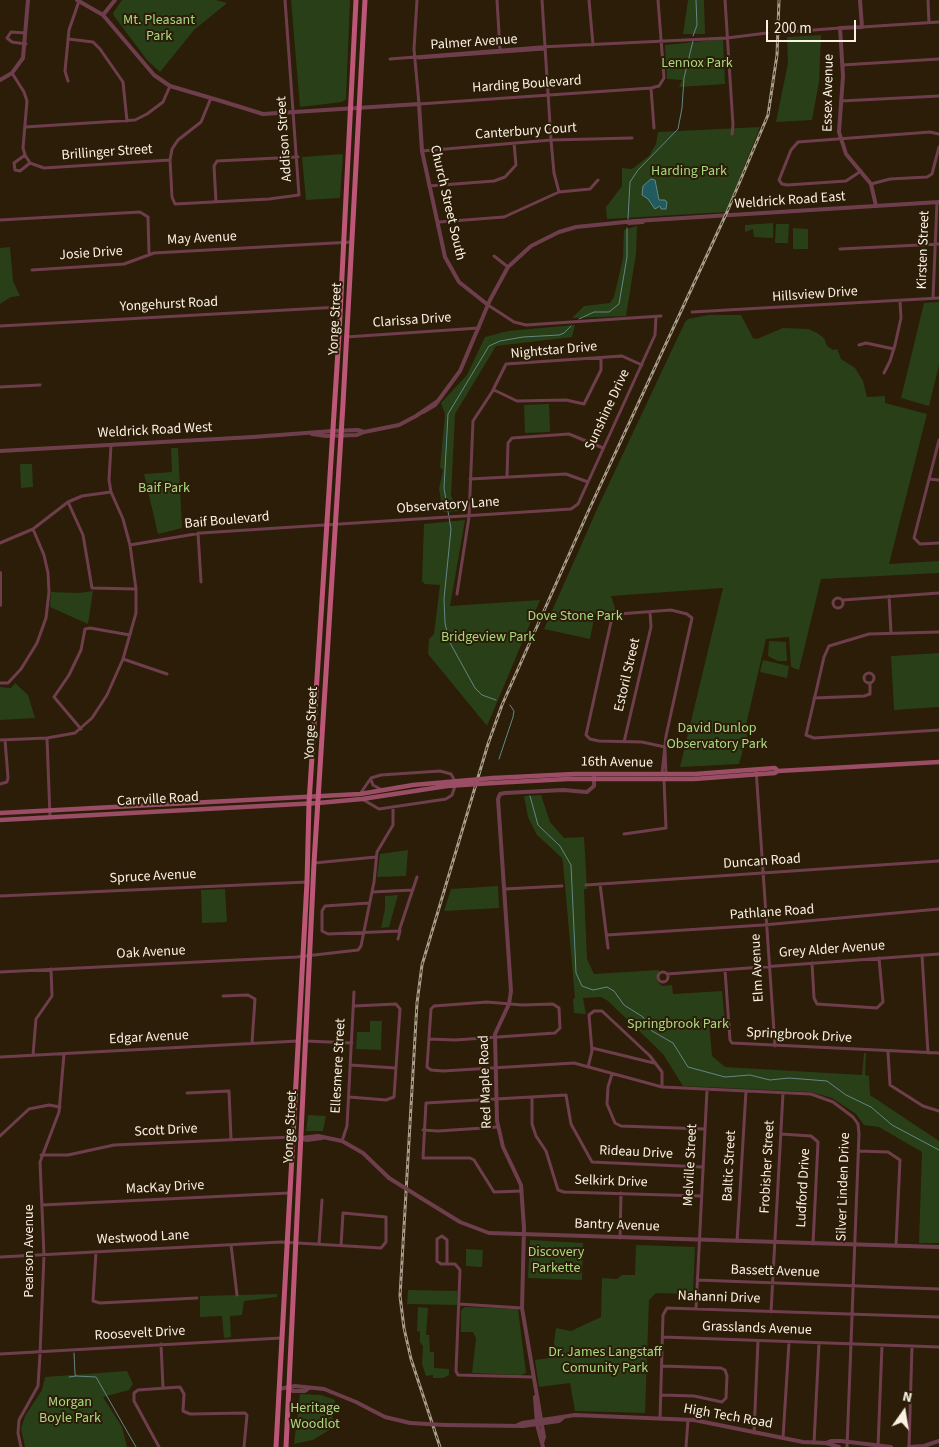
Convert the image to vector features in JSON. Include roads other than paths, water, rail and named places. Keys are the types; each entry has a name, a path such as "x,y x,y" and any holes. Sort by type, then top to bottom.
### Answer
{"main road":[{"name":"Yonge Street","path":"276,1447 307,882 309,800 340,307 356,0"},
{"name":"Yonge Street","path":"286,1447 312,954 314,863 341,433 365,0"},
{"name":"16th Avenue","path":"930,761 939,757"},
{"name":"16th Avenue","path":"361,797 383,790 493,781 594,777 664,778 756,772 775,768 778,771 930,761 939,762"},
{"name":"16th Avenue","path":"318,800 380,796 447,784"},
{"name":"Carrville Road","path":"0,812 262,799 318,800"},
{"path":"262,799 262,806"},
{"name":"Carrville Road","path":"0,820 262,806 309,800"},
{"path":"225,801 226,807"}],"street":[{"path":"0,80 12,74 21,64 26,44 28,0"},
{"path":"25,127 127,121 148,114 163,102 170,86 144,66 120,33 103,15 78,0 69,30 65,71 68,81"},
{"path":"103,15 115,0"},
{"name":"Addison Street","path":"170,160 173,203 181,205 297,197 300,194 285,0"},
{"name":"Church Street South","path":"417,0 415,58 422,151 439,222 445,257 459,282 488,305 520,324 661,316"},
{"path":"497,0 500,52"},
{"path":"542,0 554,173 560,192"},
{"path":"589,0 593,45"},
{"path":"654,128 651,88 659,86 664,78 658,0"},
{"path":"724,0 733,125 732,134"},
{"path":"860,0 862,27"},
{"path":"928,0 929,23"},
{"path":"787,32 939,22"},
{"name":"Essex Avenue","path":"840,28 842,65 839,139 846,154 871,184 876,206"},
{"path":"26,33 11,32 7,38 12,42 26,44"},
{"name":"Palmer Avenue","path":"390,59 727,38 768,32"},
{"path":"68,39 93,42 100,49 123,82 127,121"},
{"path":"842,65 939,59"},
{"name":"Brillinger Street","path":"12,74 26,97 23,148 25,155 14,163 15,170 20,171 30,162 44,168 170,160 172,149 178,140 201,122 211,98"},
{"name":"Harding Boulevard","path":"170,86 263,114 651,88"},
{"path":"840,102 939,96"},
{"path":"861,171 846,181 787,185 780,182 779,176 794,145 803,141 930,132 939,134"},
{"name":"Canterbury Court","path":"422,151 551,140 632,138"},
{"path":"429,186 494,181 505,176 516,165 514,143"},
{"path":"871,184 890,179 927,177 932,174 939,147"},
{"path":"25,155 30,162"},
{"path":"216,202 214,166 217,160 298,157"},
{"path":"439,222 504,217 560,192 590,189 598,180"},
{"name":"Weldrick Road East","path":"332,433 357,435 399,425 423,412 438,400 460,371 488,305 508,267 531,246 559,232 583,226 938,202"},
{"name":"Kirsten Street","path":"933,298 938,202"},
{"name":"May Avenue","path":"0,220 140,212 148,217 149,253 352,242"},
{"path":"840,249 937,244"},
{"name":"Josie Drive","path":"32,270 124,264 149,253"},
{"path":"494,256 508,267"},
{"name":"Hillsview Drive","path":"692,312 939,298"},
{"path":"884,373 894,349 901,318 900,301"},
{"name":"Yongehurst Road","path":"0,326 340,307"},
{"name":"Sunshine Drive","path":"571,509 578,504 642,365 655,335 656,317"},
{"name":"Clarissa Drive","path":"346,337 479,328"},
{"path":"859,345 866,343 894,349"},
{"name":"Nightstar Drive","path":"457,594 469,517 473,421 494,390 506,364 622,356 642,365"},
{"path":"494,390 517,401 566,400 584,404 601,370 601,358"},
{"path":"0,387 40,385"},
{"name":"Weldrick Road West","path":"0,451 332,433"},
{"path":"507,477 508,443 512,438 569,434 603,448"},
{"path":"939,440 914,538 920,544 939,542"},
{"path":"0,740 68,736 81,729 92,718 107,695 123,659 136,613 136,589 130,545 123,519 111,492 109,480 111,445"},
{"path":"470,479 566,474 588,482"},
{"path":"929,479 939,480"},
{"path":"0,542 33,528 68,502 82,496 111,492"},
{"path":"68,502 83,535 92,588 136,589"},
{"name":"Observatory Lane","path":"327,524 469,517 571,509"},
{"name":"Baif Boulevard","path":"130,545 198,533 327,524"},
{"path":"0,682 8,683 21,669 37,643 46,618 48,573 42,549 33,528"},
{"path":"198,533 201,582"},
{"path":"0,573 0,605"},
{"path":"843,600 939,593"},
{"path":"888,596 891,632"},
{"path":"624,834 666,828 665,747 692,618 687,614 671,610 619,614 613,618 586,735 590,739 642,742 665,747"},
{"name":"Estoril Street","path":"624,742 651,627 650,612"},
{"path":"81,729 54,696 69,675 81,650 84,631 90,628 130,635"},
{"path":"939,632 891,632 864,635 828,646 807,733 810,738 939,730"},
{"path":"123,659 167,674"},
{"path":"814,698 864,696 870,694 870,683"},
{"path":"47,738 50,817"},
{"path":"0,784 7,782 8,778 5,740"},
{"path":"440,771 448,773 455,780 455,790 448,799 379,809 361,797 370,780 374,776 381,775 440,771"},
{"name":"Elm Avenue","path":"756,772 775,1046"},
{"name":"16th Avenue","path":"500,794 553,790 587,792 594,786 594,777"},
{"path":"370,780 373,785 383,790"},
{"name":"Red Maple Road","path":"500,794 498,799 511,981 509,1004 499,1021 494,1037 496,1099 501,1142 520,1179 522,1191 524,1234 522,1308 542,1445"},
{"path":"373,804 380,796"},
{"path":"363,932 372,892 378,847 393,825 393,807"},
{"path":"314,863 376,857"},
{"name":"Duncan Road","path":"586,885 939,861"},
{"path":"398,939 417,877"},
{"name":"Spruce Avenue","path":"0,896 307,882"},
{"path":"600,884 608,948"},
{"path":"504,889 562,886"},
{"path":"372,892 413,890"},
{"path":"369,903 328,905 323,910 324,932 400,930"},
{"name":"Pathlane Road","path":"607,935 767,924 939,909"},
{"name":"Oak Avenue","path":"0,972 303,956 358,950 361,946 363,932"},
{"name":"Grey Alder Avenue","path":"667,974 939,954"},
{"path":"922,955 928,1053"},
{"path":"812,963 814,998 817,1004 877,1008 883,1002 879,958"},
{"path":"33,1055 36,1019 52,996 51,969"},
{"name":"Springbrook Drive","path":"725,970 730,1042 888,1052 939,1053"},
{"name":"Ellesmere Street","path":"342,1141 347,1131 354,992"},
{"path":"223,996 248,995 255,999 252,1043"},
{"path":"487,1002 553,1004 559,1008 560,1028 556,1033 494,1037 455,1040 429,1039 431,1009 434,1006 487,1002"},
{"path":"349,1097 392,1098 394,1094 399,1006 391,1003 354,1006"},
{"path":"588,1067 592,1048 589,1015 594,1011 602,1011 655,1063 662,1075 662,1087"},
{"name":"Silver Linden Drive","path":"429,1039 427,1065 431,1070 574,1063 662,1087 783,1093 823,1097 850,1113 859,1128 859,1151 853,1245 847,1447"},
{"name":"Edgar Avenue","path":"0,1056 298,1041"},
{"path":"306,1041 352,1043"},
{"path":"592,1048 655,1063"},
{"path":"888,1052 890,1085 922,1106 939,1111"},
{"name":"Pearson Avenue","path":"21,1447 18,1433 19,1420 38,1386 44,1255 40,1162 60,1107 64,1054"},
{"path":"350,1066 395,1068"},
{"path":"612,1074 608,1087 607,1104 616,1123 621,1126 705,1129"},
{"name":"Melville Street","path":"696,1308 707,1090"},
{"path":"187,1093 229,1091 231,1139"},
{"name":"Baltic Street","path":"737,1242 746,1091"},
{"name":"Frobisher Street","path":"771,1312 783,1093"},
{"name":"Rideau Drive","path":"423,1130 427,1103 566,1095 571,1124 592,1162 703,1167"},
{"name":"Selkirk Drive","path":"532,1097 532,1124 536,1136 546,1151 558,1190 701,1196"},
{"path":"0,1136 30,1108 50,1105 60,1107"},
{"path":"498,1127 438,1132 423,1130 423,1158 470,1158 474,1160 494,1192 522,1191"},
{"name":"Ludford Drive","path":"781,1134 811,1136 818,1142 813,1244"},
{"name":"Bantry Avenue","path":"293,1137 307,1140 322,1138 342,1141 363,1152 389,1178 460,1222 479,1230 524,1234 699,1241 939,1247"},
{"name":"Scott Drive","path":"41,1155 68,1155 114,1145 293,1137"},
{"path":"859,1151 888,1152 900,1160 896,1246"},
{"name":"MacKay Drive","path":"42,1205 289,1193"},
{"path":"620,1238 621,1193"},
{"path":"318,1244 322,1200"},
{"name":"Westwood Lane","path":"0,1257 286,1242 341,1246 381,1248 386,1245 387,1219 384,1216 343,1213 341,1246"},
{"path":"447,1264 447,1240 442,1236 438,1239 437,1261 447,1264 456,1264 460,1270 456,1371 458,1375 533,1377"},
{"path":"232,1245 237,1295"},
{"path":"96,1252 94,1301 100,1303 197,1298"},
{"name":"Bassett Avenue","path":"697,1280 939,1289"},
{"path":"459,1304 522,1308"},
{"name":"Nahanni Drive","path":"660,1419 663,1315 667,1308 939,1317"},
{"name":"Roosevelt Drive","path":"0,1354 282,1338"},
{"name":"Grasslands Avenue","path":"663,1338 939,1347"},
{"path":"754,1434 758,1341"},
{"path":"783,1439 789,1342"},
{"path":"814,1443 819,1343"},
{"path":"161,1344 163,1388"},
{"path":"878,1446 882,1345"},
{"path":"912,1346 909,1447 924,1446 939,1441"},
{"path":"661,1395 694,1396 722,1402 726,1398 727,1376 726,1370 721,1368 662,1366"},
{"path":"159,1447 133,1396 138,1390 180,1387 183,1390 184,1411 187,1414 245,1413 247,1416 244,1447"},
{"name":"High Tech Road","path":"280,1389 288,1388 294,1391 306,1391 309,1388 333,1392 386,1417 410,1423 504,1428 575,1415 688,1420 754,1434 826,1443 839,1447"},
{"path":"686,1447 688,1420"},
{"name":"High Tech Road","path":"826,1443 831,1441 847,1441 867,1443 870,1447 891,1447"}],"water":[{"path":"651,179 655,180 659,200 667,202 666,209 661,209 660,206 655,209 648,199 642,195 643,186"}],"waterway":[{"path":"693,36 697,25 696,0"},
{"path":"628,219 630,182 638,170 678,129 682,108 684,78 693,41"},
{"path":"579,319 594,312 609,312 619,304 627,257 627,228"},
{"path":"496,700 482,695 475,688 449,641 445,623 444,599 451,529 444,488 448,414 489,346 500,341 523,337 559,335 571,326"},
{"path":"499,759 513,717 514,711 510,705"},
{"path":"530,796 538,825 560,846 571,865 576,973 582,986 593,990 607,987 614,991 624,1005 643,1017 652,1031 673,1043 688,1067 725,1077 750,1075 770,1080 789,1078 827,1081 846,1095 871,1107 892,1125 939,1150"},
{"path":"74,1353 76,1376 96,1377 136,1447"},
{"path":"69,1377 76,1376"}],"railway":[{"path":"440,1447 411,1359 404,1328 400,1296 417,1003 422,965 488,744 502,705 588,512 727,212 768,115 777,55 779,0"}],"park label":[{"name":"Mt. Pleasant Park","path":"159,30"},
{"name":"Lennox Park","path":"697,64"},
{"name":"Harding Park","path":"689,172"},
{"name":"Baif Park","path":"164,489"},
{"name":"Dove Stone Park","path":"575,617"},
{"name":"Bridgeview Park","path":"488,638"},
{"name":"David Dunlop Observatory Park","path":"717,738"},
{"name":"Springbrook Park","path":"678,1025"},
{"name":"Discovery Parkette","path":"556,1262"},
{"name":"Dr. James Langstaff Comunity Park","path":"605,1362"},
{"name":"Morgan Boyle Park","path":"70,1412"},
{"name":"Heritage Woodlot","path":"315,1418"}]}
